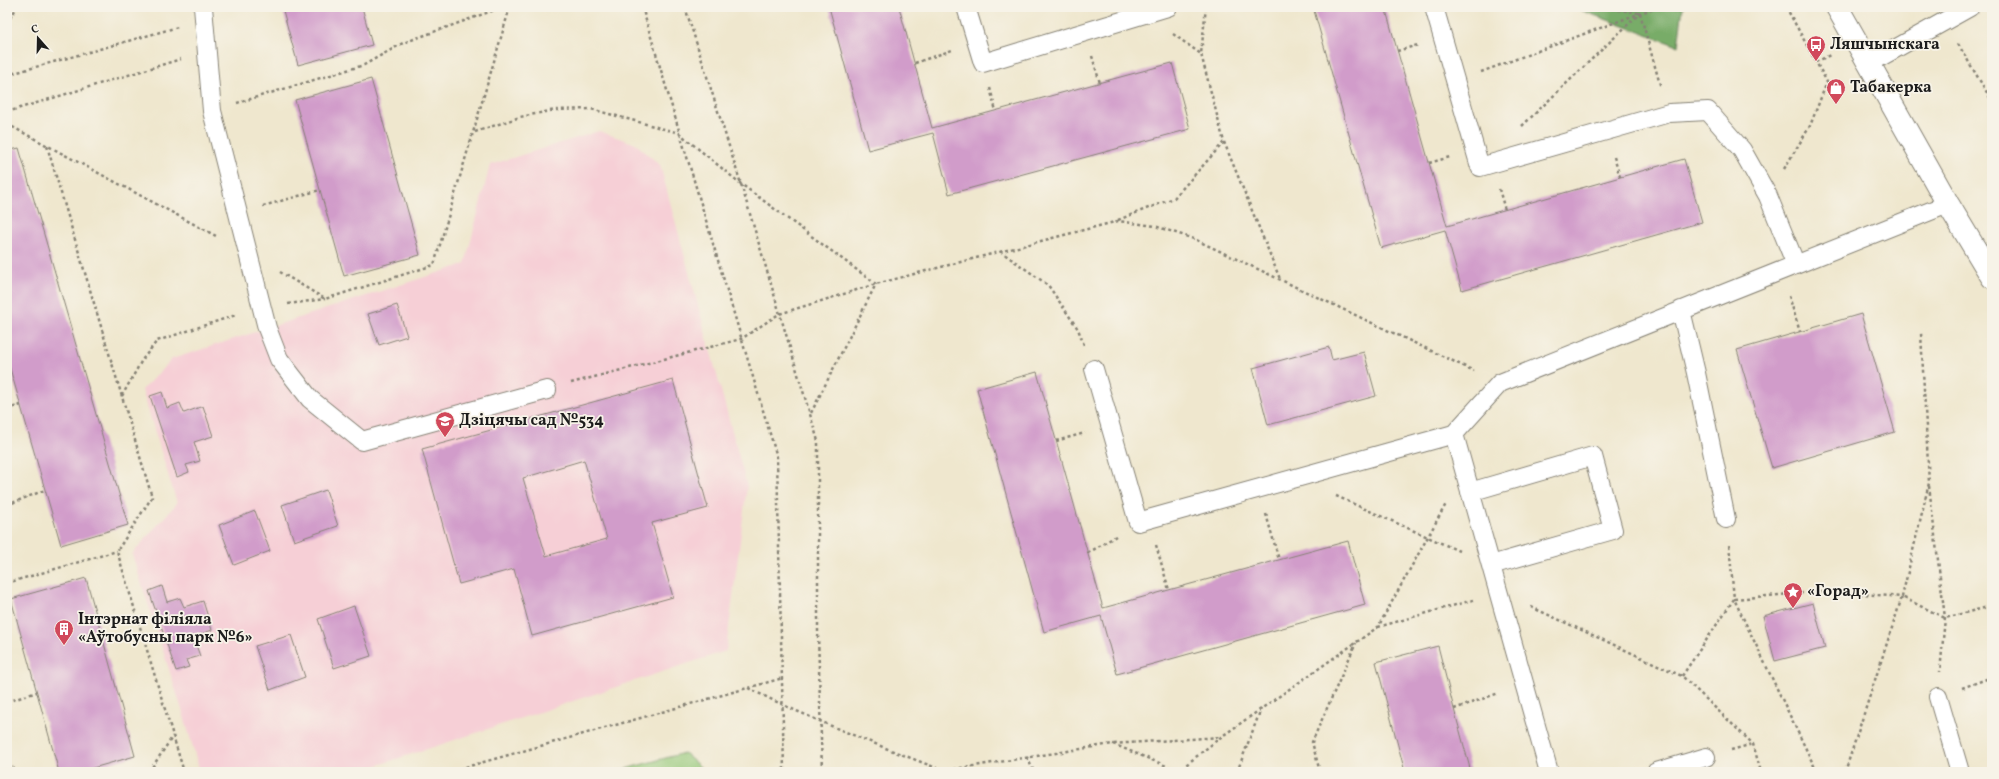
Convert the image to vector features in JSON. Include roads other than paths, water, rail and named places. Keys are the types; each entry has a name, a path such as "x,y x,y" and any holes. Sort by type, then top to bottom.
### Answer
{"main road":[{"path":"1837,7 1948,204 1992,277"}],"lane":[{"path":"966,7 983,63 1168,7"},
{"path":"1434,7 1480,167 1669,113 1708,111 1742,150 1768,196 1788,268"},
{"path":"1868,64 1970,7"},
{"path":"204,13 212,111 267,328 279,359 310,400 362,441 546,390"},
{"path":"1094,369 1143,520 1454,434 1500,383 1948,204"},
{"path":"1681,310 1696,373 1726,520"},
{"path":"1454,434 1549,772"},
{"path":"1470,492 1592,456 1614,530 1491,565"},
{"path":"1938,697 1960,772"},
{"path":"1656,772 1706,757"}],"place":[{"name":"Ляшчынскага","path":"1816,62"},
{"name":"Табакерка","path":"1836,105"},
{"name":"Дзіцячы сад №534","path":"445,438"},
{"name":"«Горад»","path":"1793,609"},
{"name":"Інтэрнат філіяла «Аўтобусны парк №6»","path":"64,646"}]}
